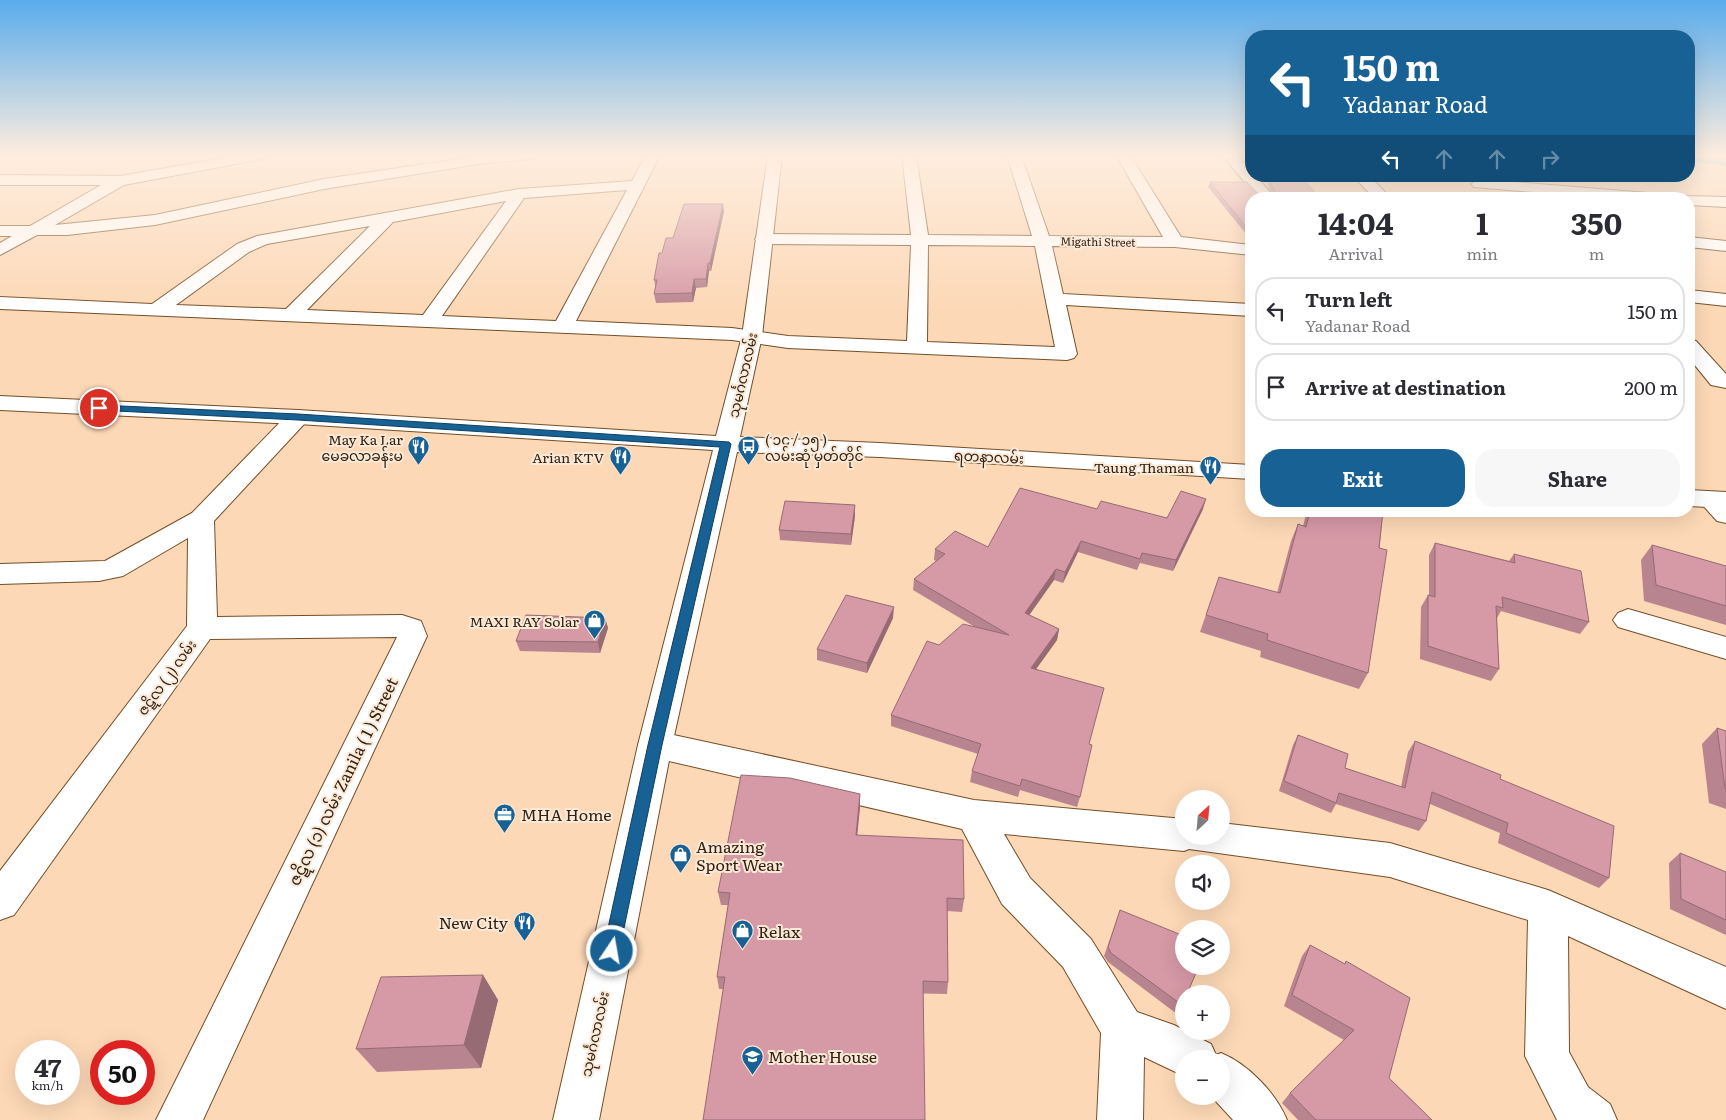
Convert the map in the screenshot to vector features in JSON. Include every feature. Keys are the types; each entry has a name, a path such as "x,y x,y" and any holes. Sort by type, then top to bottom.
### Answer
{"street":[{"path":"0,250 73,207"},
{"path":"0,231 67,230 155,220 215,207"},
{"path":"156,310 252,243 443,207"},
{"path":"429,321 510,207"},
{"path":"563,327 626,207"},
{"name":"သုမင်္ဂလာလမ်း","path":"576,1120 655,745 752,336 768,207"},
{"path":"916,207 920,240 917,348"},
{"path":"0,303 752,336 788,342 1067,354 1042,240 1031,207"},
{"path":"1155,207 1175,242"},
{"path":"291,315 388,217"},
{"name":"Migathi Street","path":"764,239 1175,242 1245,249"},
{"path":"1695,243 1726,246"},
{"path":"1695,297 1726,300"},
{"path":"1056,300 1245,310"},
{"path":"1695,352 1719,380 1726,381"},
{"name":"ရတနာလမ်း","path":"0,403 298,417 726,444 880,450 1245,472"},
{"path":"3,577 99,572 113,569 201,519 298,417"},
{"name":"ဇဋိလ (၂) လမ်း","path":"0,902 202,628 201,519"},
{"path":"1628,620 1726,648"},
{"name":"ဇဋိလ (၁) လမ်း Zanila ( 1 ) Street","path":"179,1120 412,636 410,629 402,626 202,628"},
{"path":"655,745 974,816 1175,834"},
{"path":"974,816 1016,890 1076,953 1123,1030 1120,1120"},
{"path":"1230,840 1390,860 1548,908 1726,988"},
{"path":"1548,908 1547,1056 1572,1103 1594,1120"},
{"path":"1123,1030 1159,1040 1178,1050"},
{"path":"1230,1084 1264,1120"}],"building":[{"path":"683,207 722,207 710,263 708,263 706,279 694,279 692,293 654,294 657,280 654,280 659,253 662,253 666,238 673,238"},
{"path":"1230,207 1245,207 1245,226"},
{"path":"1020,488 1097,509 1101,501 1167,518 1181,491 1206,499 1176,560 1142,553 1140,559 1081,541 1065,572 1056,569 1025,613 1059,629 1031,668 1104,688 1089,744 1092,745 1080,797 1022,779 1020,786 972,771 981,744 891,715 927,641 939,645 963,624 1009,635 914,579 945,554 935,549 955,531 988,547"},
{"path":"785,501 855,505 851,534 779,530"},
{"path":"1308,517 1382,517 1379,548 1387,550 1368,673 1267,640 1268,634 1206,615 1219,577 1280,593 1298,524 1306,527"},
{"path":"1435,543 1515,563 1514,554 1581,571 1589,622 1502,597 1503,608 1496,606 1499,669 1428,646 1428,595 1435,597"},
{"path":"1652,545 1726,566 1726,606 1656,585"},
{"path":"846,595 894,607 867,663 817,649"},
{"path":"526,615 605,618 598,642 516,641"},
{"path":"1717,728 1726,731 1726,789 1725,788"},
{"path":"1298,735 1348,754 1345,768 1405,788 1415,741 1501,775 1500,779 1614,826 1609,878 1506,833 1508,823 1432,792 1426,821 1339,793 1336,803 1284,781"},
{"path":"741,775 790,778 860,794 856,835 963,840 964,899 947,898 948,982 923,981 925,1120 703,1120 725,977 717,977 730,893 718,892"},
{"path":"1680,853 1726,872 1726,920 1681,899"},
{"path":"1120,910 1175,932 1175,975 1195,975 1191,985 1175,985 1175,1000 1111,953 1108,947"},
{"path":"1310,945 1345,964 1346,961 1410,998 1389,1078 1432,1120 1316,1120 1290,1093 1354,1030 1292,995"},
{"path":"483,975 464,1045 356,1049 381,977"}],"place":[{"name":"May Ka Lar မေခလာခန်းမ","path":"419,466"},
{"name":"( ၁၄ / ၁၅ ) လမ်းဆုံ မှတ်တိုင်","path":"749,466"},
{"name":"Arian KTV","path":"620,476"},
{"name":"Taung Thaman","path":"1210,486"},
{"name":"MAXI RAY Solar","path":"595,640"},
{"name":"MHA Home","path":"505,833"},
{"name":"Amazing Sport Wear","path":"680,874"},
{"name":"New City","path":"524,941"},
{"name":"Relax","path":"742,950"},
{"name":"Mother House","path":"752,1075"}],"route":[{"path":"99,408 298,417 726,444 655,745 612,951"}]}
